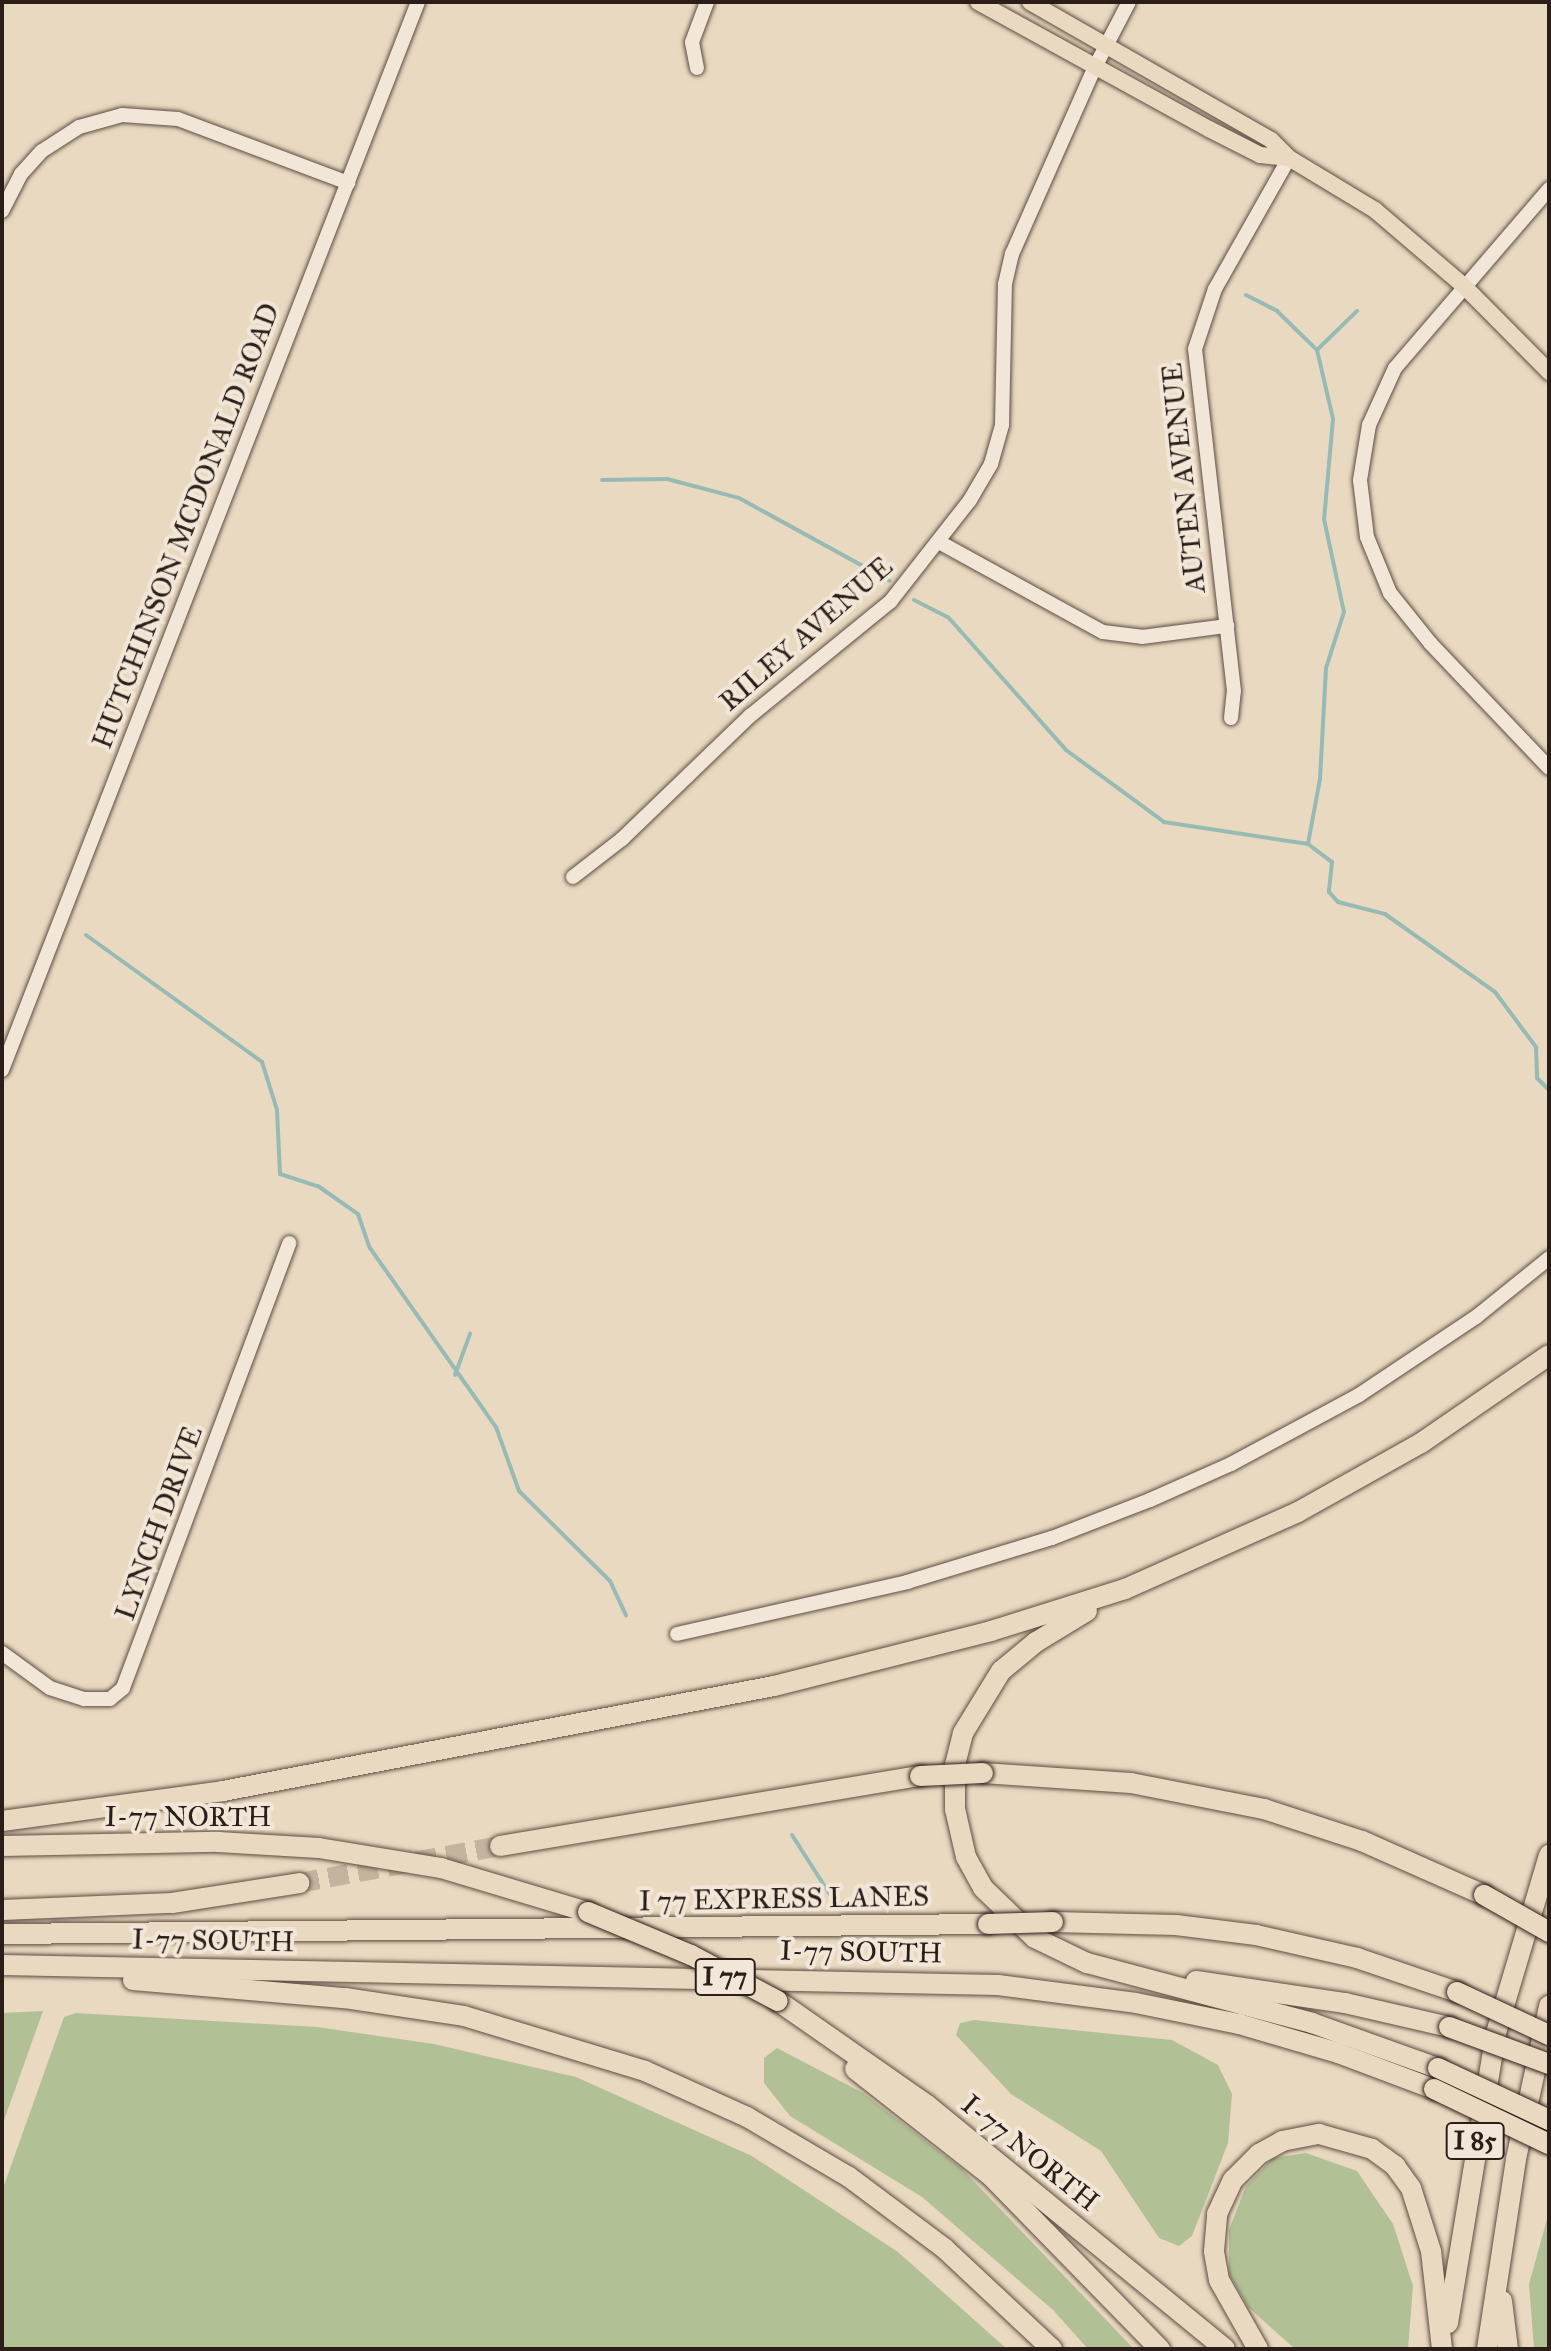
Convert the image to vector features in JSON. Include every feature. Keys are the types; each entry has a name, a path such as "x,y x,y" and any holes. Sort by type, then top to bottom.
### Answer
{"highway":[{"path":"1549,1355 1448,1426 1340,1490 1125,1589 1049,1632 1001,1671 969,1719 954,1779 961,1841 988,1895 1035,1938 1109,1971 1312,2023 1438,2068 1549,2120"},
{"path":"2,1821 223,1791 774,1686 908,1655 1125,1589"},
{"path":"500,1846 920,1776 983,1773 1131,1783 1243,1804 1362,1841 1484,1895 1549,1932"},
{"name":"I-77 NORTH","path":"2,1846 250,1843 373,1855 480,1878 588,1912 691,1955 786,2004 927,2105 1225,2349"},
{"name":"I 85","path":"1443,2349 1487,2076 1509,1984 1549,1855"},
{"path":"2,1910 172,1903 299,1883"},
{"name":"I 77 EXPRESS LANES","path":"2,1934 1053,1922 1176,1925 1256,1935 1357,1958 1457,1992 1549,2035"},
{"path":"2,1967 399,2005 501,2025 611,2058 747,2117 849,2177 944,2248 1052,2349"},
{"name":"I-77 SOUTH","path":"2,1967 835,1979 1033,1988 1239,2024 1434,2089 1549,2144"},
{"path":"1109,1971 1333,2001 1449,2027 1549,2064"},
{"path":"786,2004 811,2036 991,2176 1160,2349"},
{"name":"I 85","path":"1487,2349 1516,2159 1549,2006"},
{"path":"1258,2349 1219,2280 1214,2251 1217,2214 1226,2191 1248,2162 1282,2141 1319,2134 1372,2149 1411,2188 1431,2251 1443,2349"},
{"path":"1499,2279 1508,2349"}],"main road":[{"path":"978,2 1260,155 1289,158"},
{"path":"1030,2 1271,140 1289,158 1375,210 1465,287 1549,372"}],"street":[{"name":"HUTCHINSON MCDONALD ROAD","path":"2,1070 418,2"},
{"path":"697,68 692,42 707,2"},
{"name":"RILEY AVENUE","path":"573,877 622,839 750,716 890,602 939,542 986,473 998,445 1008,269 1095,67 1129,2"},
{"path":"2,211 21,174 42,151 79,127 122,115 178,119 348,183"},
{"name":"AUTEN AVENUE","path":"1231,718 1234,691 1195,349 1215,289 1289,158"},
{"path":"1549,189 1403,356 1379,399 1361,461 1363,518 1377,566 1401,609 1549,768"},
{"path":"939,542 1103,632 1142,637 1227,626"},
{"name":"LYNCH DRIVE","path":"2,1653 50,1688 84,1699 110,1699 123,1688 289,1243"},
{"path":"677,1634 954,1569 1162,1495 1260,1450 1369,1389 1476,1317 1549,1258"}],"green space":[{"path":"43,2011 2,2126 2,2013"},
{"path":"76,2013 317,2027 434,2044 576,2077 752,2156 898,2252 1007,2349 2,2349 2,2191 64,2017"},
{"path":"974,2020 1172,2040 1218,2065 1232,2094 1228,2143 1192,2236 1179,2246 1159,2238 1101,2151 1011,2094 956,2035 960,2023"},
{"path":"777,2048 863,2093 962,2169 1134,2349 1088,2349 1053,2310 922,2197 790,2116 764,2083 764,2058"},
{"path":"1306,2153 1357,2171 1393,2224 1413,2286 1408,2349 1295,2349 1248,2307 1229,2274 1229,2230 1246,2186 1273,2158"},
{"path":"1549,2212 1549,2349 1534,2349 1529,2284"}],"waterway":[{"path":"1246,295 1277,311 1317,350 1333,419 1324,519 1344,612 1326,668 1320,779 1308,844"},
{"path":"1317,350 1357,311"},
{"path":"602,480 667,479 739,498 890,581"},
{"path":"914,600 948,617 1066,750 1164,822 1308,844 1332,862 1329,892 1338,902 1385,914 1495,992 1536,1047 1537,1078 1549,1090"},
{"path":"86,935 262,1062 277,1110 280,1174 318,1186 358,1214 370,1248 496,1427 519,1491 610,1581 626,1615"},
{"path":"455,1375 470,1334"},
{"path":"792,1835 834,1901"}],"tunnel":[{"path":"299,1883 500,1846"}]}
